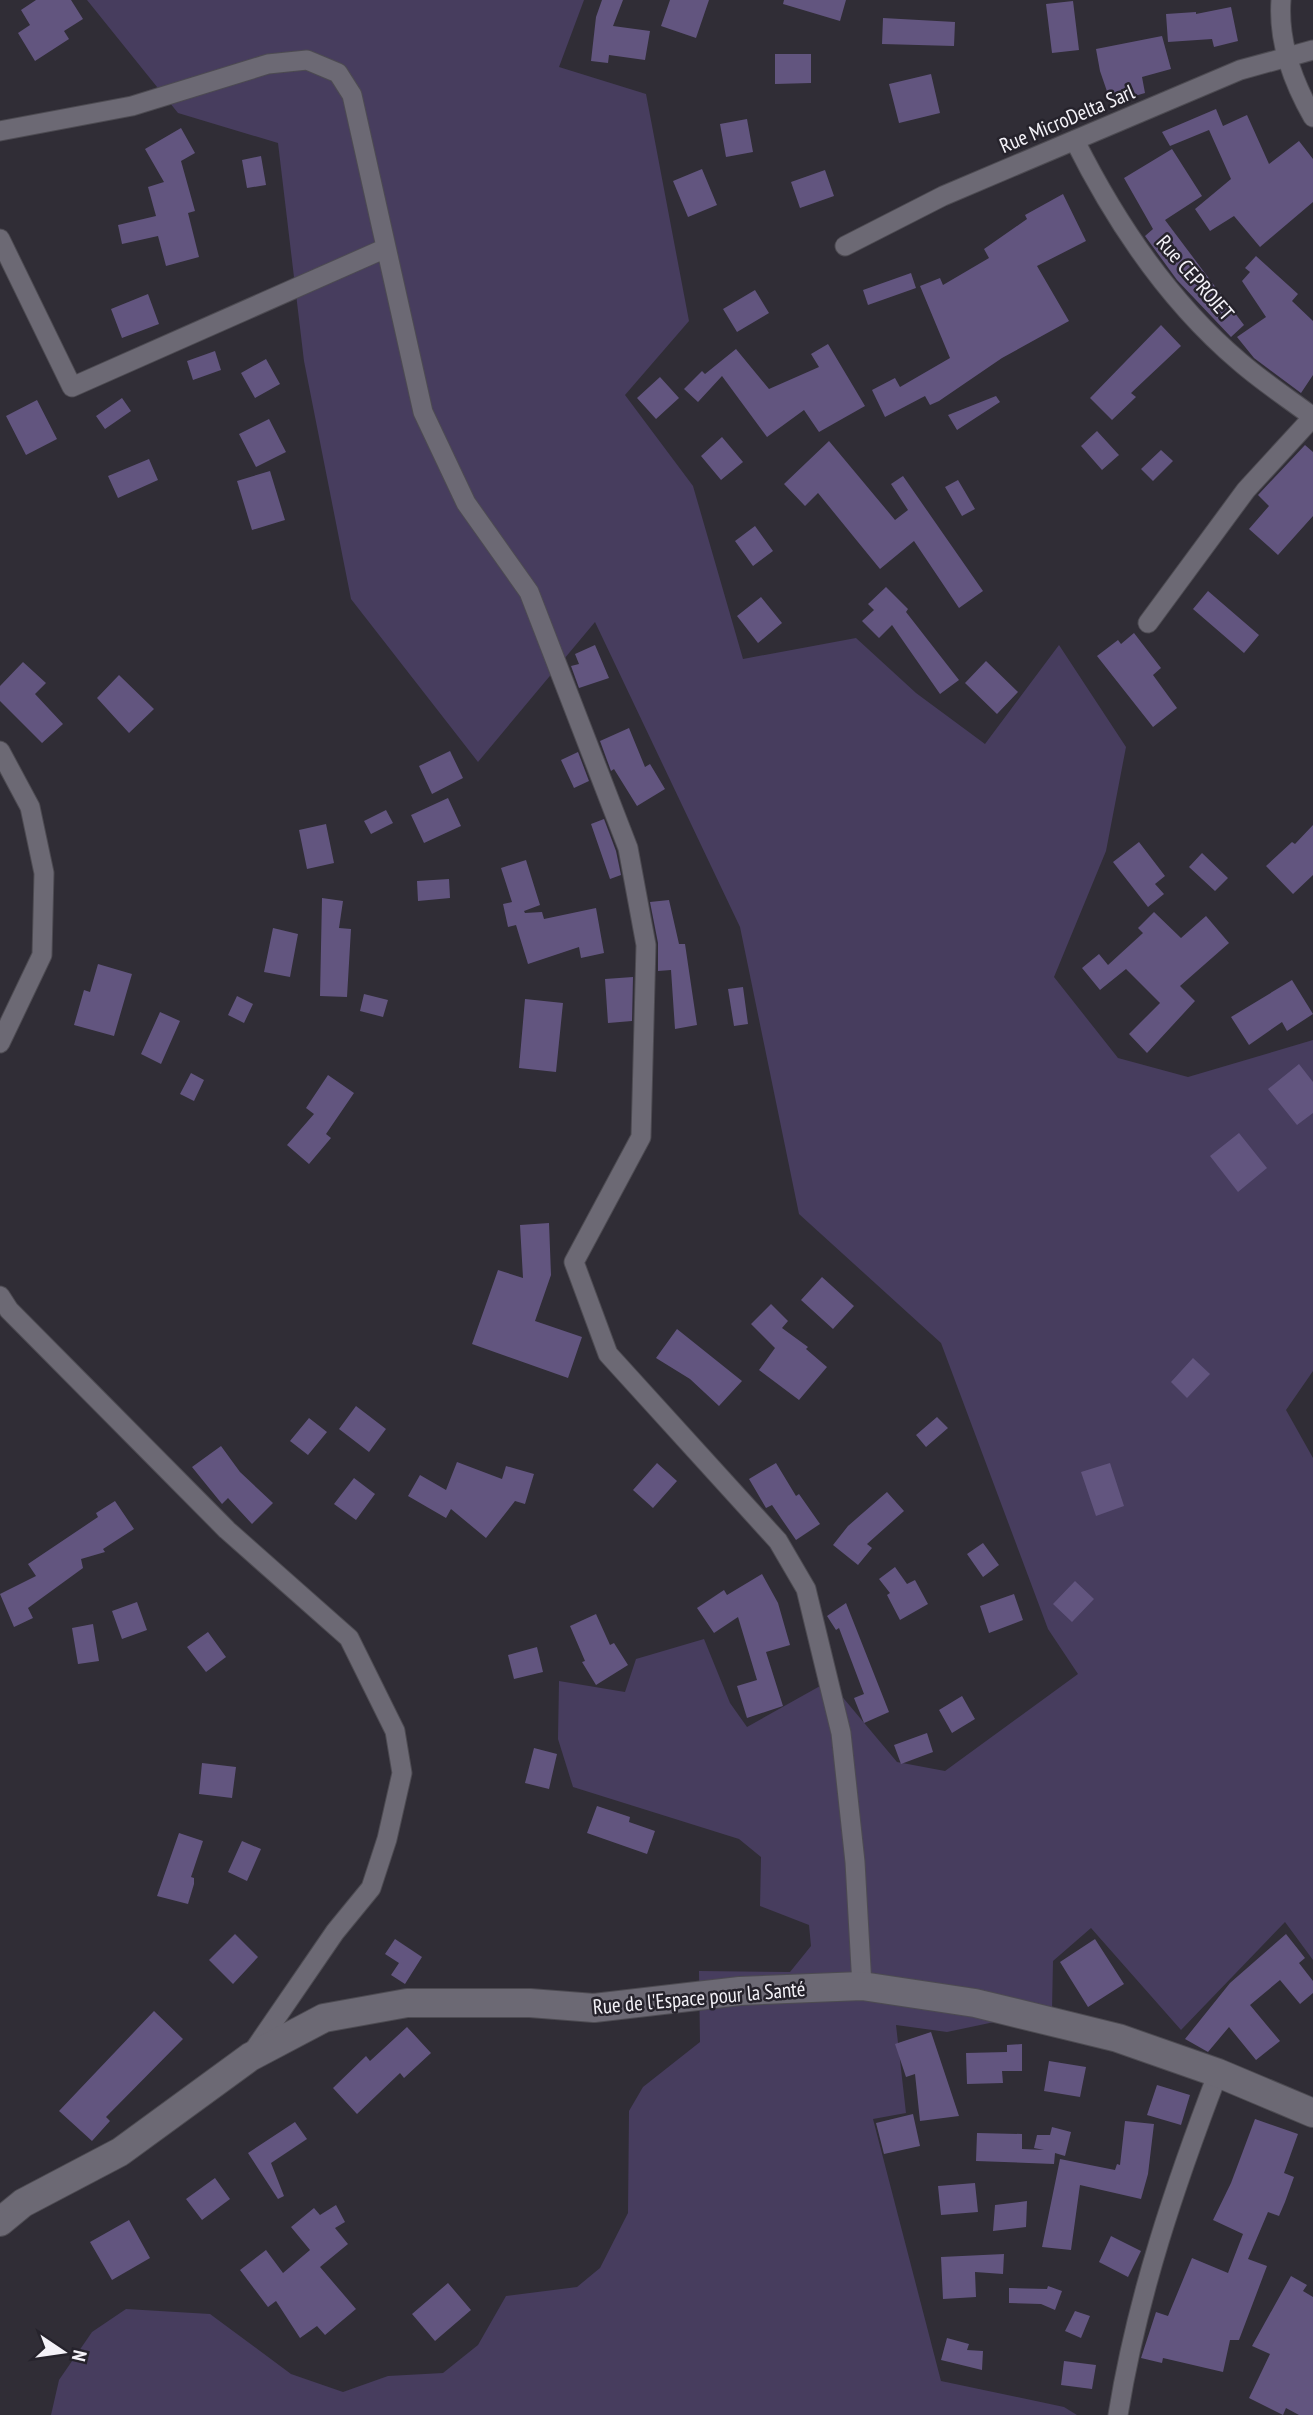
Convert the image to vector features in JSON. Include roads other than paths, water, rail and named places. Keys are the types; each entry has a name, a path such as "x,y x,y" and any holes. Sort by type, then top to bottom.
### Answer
{"street":[{"path":"1281,0 1279,23 1288,57 1313,117"},
{"name":"Rue MicroDelta Sarl","path":"845,246 943,196 1240,70 1313,50"},
{"path":"0,131 132,106 268,64 307,60 338,73 352,95 423,412 466,503 528,592 628,848 646,945 641,1137 574,1262 608,1353 778,1541 806,1589 841,1733 855,1862 862,1986"},
{"name":"Rue CEPROJET","path":"1075,141 1104,200 1157,274 1240,362 1313,417"},
{"path":"0,239 72,387 386,248"},
{"path":"1148,623 1246,490 1313,417"},
{"path":"0,751 30,807 44,873 42,955 0,1044"},
{"path":"0,1296 9,1310 227,1530 349,1638 395,1731 402,1773 387,1839 370,1888 335,1932 250,2057"},
{"name":"Rue de l'Espace pour la Santé","path":"0,2222 23,2203 120,2152 250,2057 324,2018 407,2003 530,2003 594,2008 740,1991 862,1986 988,2006 1118,2038 1218,2073 1313,2113"},
{"path":"1118,2415 1129,2348 1177,2180 1218,2073"}]}
